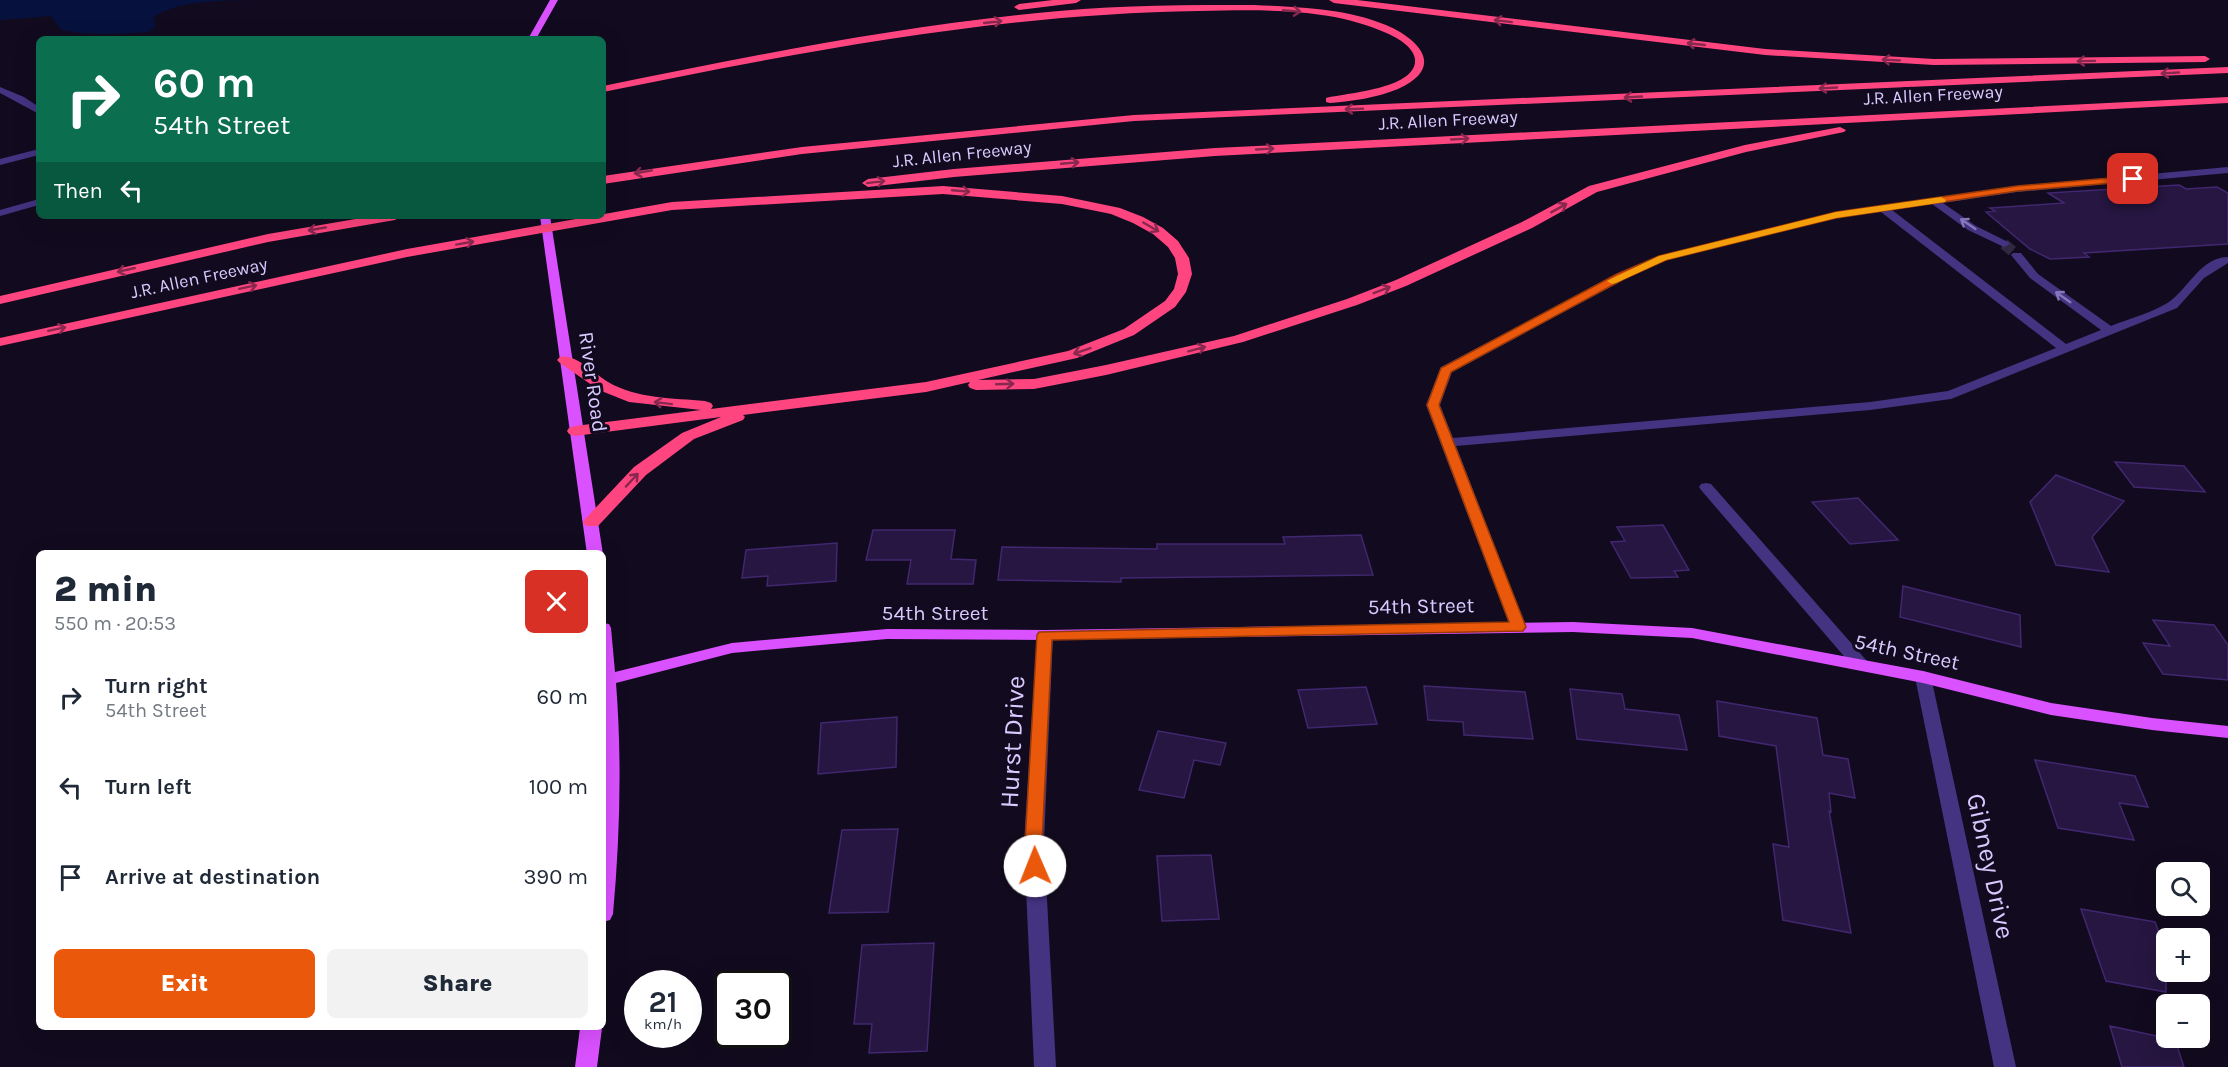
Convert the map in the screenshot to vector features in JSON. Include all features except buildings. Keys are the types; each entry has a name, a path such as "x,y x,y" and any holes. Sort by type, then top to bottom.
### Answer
{"highway":[{"path":"606,88 872,38 1000,10 1076,0"},
{"path":"1334,0 1776,53 1934,62 2228,59"},
{"path":"872,38 1077,13 1157,8 1227,8 1296,12 1364,21 1397,34 1417,50 1420,58 1419,67 1402,83 1343,99 1134,118"},
{"name":"J.R. Allen Freeway","path":"606,179 683,165 957,133 1134,118 2228,70"},
{"path":"606,78 680,73"},
{"path":"926,387 1034,384 1117,368 1238,339 1401,283 1518,230 1593,189 1745,149 1831,130 2228,101"},
{"name":"J.R. Allen Freeway","path":"606,218 672,206 954,173 1215,152 2228,101"},
{"path":"575,431 926,387 1039,364 1092,348 1129,332 1170,304 1181,289 1185,273 1182,258 1173,244 1158,231 1115,211 1062,200 944,190 672,206"},
{"name":"J.R. Allen Freeway","path":"0,300 268,238 378,219"},
{"name":"J.R. Allen Freeway","path":"0,342 407,253 599,219"},
{"path":"565,360 605,387 635,399 687,406 764,407"},
{"path":"592,522 640,471 688,436 764,407"}],"main road":[{"path":"534,36 554,0"},
{"name":"River Road","path":"545,219 575,431 592,522 595,550"},
{"name":"54th Street","path":"609,679 732,648 887,634 1045,635 1573,627 1692,633 1923,677 2051,709 2152,724 2228,732"},
{"path":"606,654 612,763 606,864"},
{"path":"586,1067 591,1030"}],"street":[{"path":"0,90 21,99 36,109"},
{"path":"0,162 36,153"},
{"path":"1518,627 1433,405 1446,370 1621,277 1662,258 1836,215 2017,189 2228,170"},
{"path":"1934,201 1972,228 2004,244"},
{"path":"0,213 36,203"},
{"path":"1882,208 2065,349"},
{"path":"2018,255 2034,276 2110,331"},
{"path":"1446,443 1870,406 1952,395 2173,305 2200,276 2223,260 2228,260"},
{"path":"1706,487 1861,665"},
{"name":"Hurst Drive","path":"1045,635 1034,843 1045,1067"},
{"name":"Gibney Drive","path":"1923,677 2004,1051 2005,1067"}],"shaded area":[{"path":"0,0 249,0 212,1 186,5 163,12 153,18 156,25 149,32 105,34 61,30 51,16 0,20"}],"tunnel":[{"path":"2004,244 2017,255"}],"slow traffic":[{"path":"1612,281 1662,258 1836,215 1941,200"}],"route":[{"path":"1035,866 1034,843 1045,635 1518,627 1433,405 1446,370 1621,277 1662,258 1836,215 2017,189 2133,179"}]}
